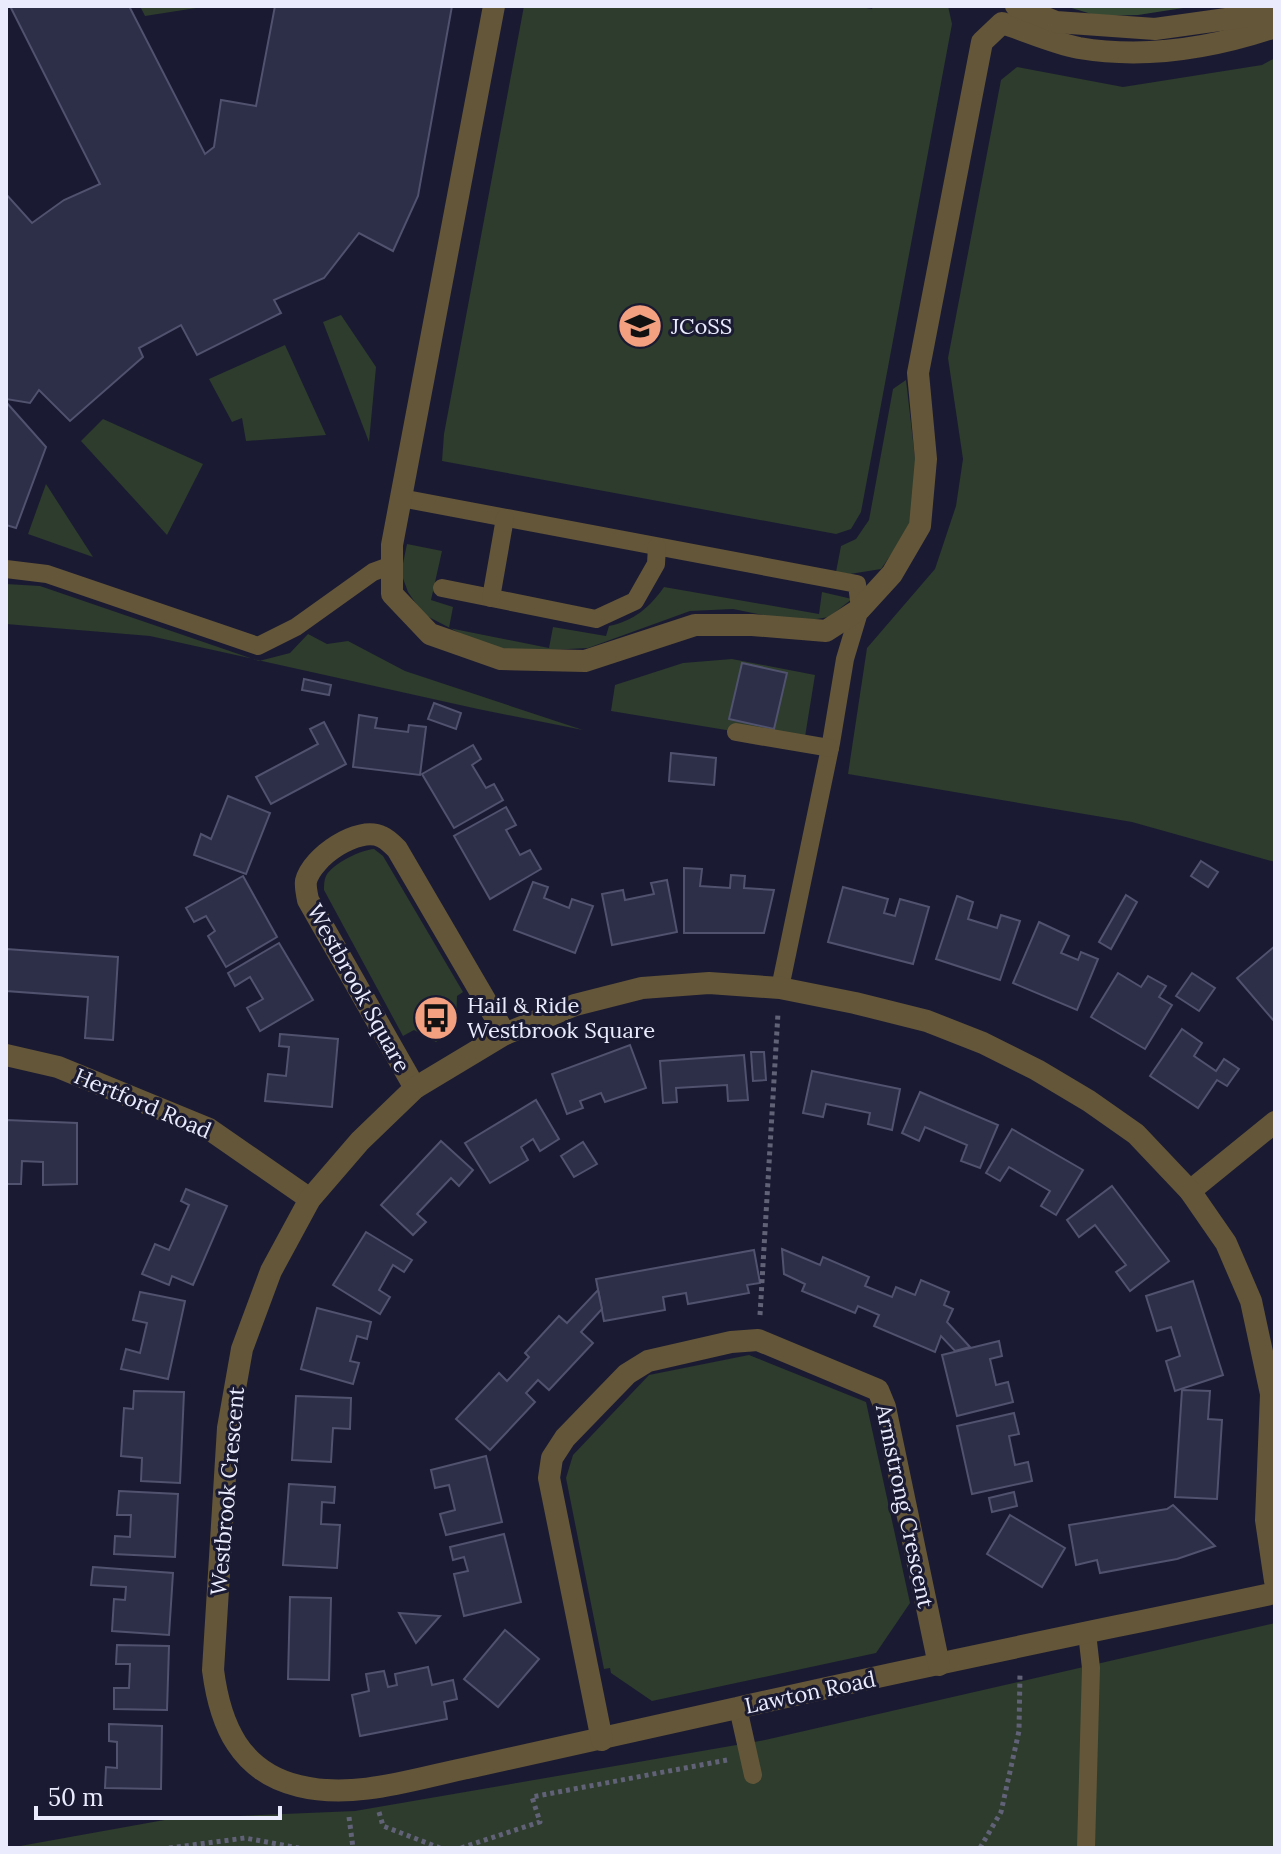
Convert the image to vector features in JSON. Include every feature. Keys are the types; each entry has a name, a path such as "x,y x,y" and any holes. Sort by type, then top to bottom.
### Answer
{"street":[{"path":"494,6 392,545 392,594 430,634 501,659 585,661 695,625 752,625 826,631 860,609 892,574 920,526 926,459 918,373 982,42 1002,23 1077,48 1133,54 1235,41 1275,27"},
{"path":"1016,6 1056,22 1155,29 1248,16 1275,16"},
{"name":"Westbrook Square","path":"415,1088 308,900 305,883 313,866 337,845 360,835 381,835 397,849 505,1034"},
{"name":"Westbrook Crescent","path":"345,1791 299,1786 260,1771 233,1741 217,1704 213,1670 228,1428 242,1349 271,1271 310,1199 360,1141 415,1088 505,1034 575,1005 642,988 709,983 780,988 927,1021 983,1043 1037,1070 1136,1134 1190,1191 1226,1243 1251,1301 1271,1394 1266,1520 1275,1581"},
{"name":"Hertford Road","path":"6,1055 58,1067 209,1129 310,1199"},
{"path":"1190,1191 1275,1122"},
{"name":"Armstrong Crescent","path":"602,1740 549,1478 552,1458 565,1438 627,1374 648,1361 731,1342 758,1340 878,1390 885,1407 939,1665"},
{"name":"Lawton Road","path":"345,1791 373,1788 602,1740 1275,1593"}],"lane":[{"path":"401,498 857,584 860,609 845,659 830,748 780,988"},
{"path":"491,598 505,518"},
{"path":"442,588 596,619 635,601 656,564 657,547"},
{"path":"6,569 47,574 258,646 296,627 373,572 392,565"},
{"path":"736,732 830,748"},
{"path":"1086,1848 1091,1668 1087,1633"},
{"path":"738,1708 753,1775"}],"path":[{"path":"758,1340 780,988"},
{"path":"980,1848 1001,1812 1019,1731 1020,1647"},
{"path":"461,1848 540,1822 532,1797 730,1759"},
{"path":"373,1788 383,1826 440,1848"},
{"path":"169,1848 245,1838 299,1848"}],"green space":[{"path":"140,6 209,6 145,16"},
{"path":"524,6 854,6 872,9 873,6 948,6 952,24 861,512 851,529 836,534 442,461 444,434"},
{"path":"1065,6 1196,6 1138,15 1098,16"},
{"path":"1275,58 1275,862 1132,822 848,774 867,648 935,569 956,506 963,459 948,358 1001,80 1017,67 1123,87 1262,65"},
{"path":"341,315 376,367 369,442 323,322"},
{"path":"285,345 326,435 246,441 242,418 232,422 209,379"},
{"path":"906,380 916,467 912,524 881,569 850,574 836,572 841,546 856,539 869,520 893,389"},
{"path":"103,419 203,464 167,535 81,441"},
{"path":"46,484 93,557 28,534"},
{"path":"407,544 442,551 431,600 453,607 449,628 423,614 408,592 401,573"},
{"path":"6,584 40,586 253,659 150,636 6,624"},
{"path":"664,587 819,614 822,592 852,599 829,617 798,622 733,609 690,611 588,648 511,652 477,642 451,628 549,648 553,627 606,636 609,626 641,612"},
{"path":"308,634 327,644 348,641 405,671 583,730 478,709 261,661 290,653"},
{"path":"732,659 815,675 804,743 611,711 615,685 683,663"},
{"path":"374,849 383,856 463,992 457,996 456,1029 436,1042 414,1030 403,1036 324,890 326,876 335,866"},
{"path":"749,1355 866,1402 910,1603 876,1653 652,1701 611,1673 610,1668 604,1669 566,1478 573,1455 649,1375"},
{"path":"1275,1623 1275,1848 9,1848 170,1819 355,1811 765,1740"}],"building":[{"path":"10,6 129,6 205,154 214,147 221,100 256,106 275,6 452,6 418,196 393,251 359,233 324,278 274,300 281,313 197,355 181,325 139,348 143,357 70,421 39,390 30,403 6,399 6,194 32,223 64,200 100,184"},
{"path":"6,402 46,447 16,528 6,525"},
{"path":"742,663 787,673 774,729 729,719"},
{"path":"304,679 331,685 329,695 302,690"},
{"path":"434,703 461,713 456,729 428,719"},
{"path":"359,715 377,718 375,728 408,732 409,725 426,727 420,775 353,767"},
{"path":"324,722 346,764 271,804 256,777 318,744 310,729"},
{"path":"473,745 481,759 472,765 486,788 494,784 503,800 454,828 422,774"},
{"path":"671,753 716,758 714,785 669,781"},
{"path":"228,796 270,813 246,874 194,855 201,834 211,839"},
{"path":"506,807 516,825 506,830 520,855 530,850 541,869 490,899 454,836"},
{"path":"1201,861 1218,872 1208,887 1191,876"},
{"path":"684,868 702,869 700,886 730,888 731,875 745,876 744,888 774,890 764,933 684,933"},
{"path":"243,876 277,937 226,967 208,936 215,931 206,916 194,922 186,908"},
{"path":"667,880 677,932 612,945 602,894 623,890 625,900 654,894 651,883"},
{"path":"533,882 548,887 544,898 569,908 572,899 593,906 575,953 514,930"},
{"path":"843,887 888,899 884,913 895,916 900,899 929,907 913,964 828,942"},
{"path":"1126,895 1137,902 1111,949 1099,942"},
{"path":"957,896 973,902 968,919 997,928 1001,915 1020,921 1000,980 936,959"},
{"path":"1039,922 1069,936 1061,953 1078,960 1081,952 1098,959 1077,1010 1013,983"},
{"path":"279,943 313,1000 260,1031 247,1008 263,999 250,977 235,986 228,973"},
{"path":"1275,946 1275,1021 1274,1021 1237,978"},
{"path":"6,949 118,957 113,1040 85,1038 88,997 6,991"},
{"path":"1118,973 1141,987 1148,976 1166,986 1159,997 1172,1005 1145,1049 1091,1017"},
{"path":"1192,973 1215,988 1199,1011 1176,996"},
{"path":"1182,1029 1202,1043 1194,1056 1216,1071 1224,1059 1239,1069 1227,1086 1217,1080 1198,1108 1150,1076"},
{"path":"280,1034 338,1039 332,1107 265,1101 268,1074 286,1076 289,1047 279,1046"},
{"path":"630,1045 646,1088 605,1102 601,1093 580,1101 583,1108 567,1114 552,1074"},
{"path":"751,1052 764,1052 766,1080 753,1081"},
{"path":"744,1055 748,1100 728,1101 727,1085 676,1088 677,1102 663,1103 660,1061"},
{"path":"812,1071 900,1089 892,1130 868,1124 870,1113 826,1104 823,1117 803,1113"},
{"path":"920,1092 998,1125 980,1168 961,1161 967,1145 925,1127 919,1141 902,1133"},
{"path":"536,1100 559,1139 540,1151 533,1139 521,1147 528,1160 490,1183 465,1143"},
{"path":"6,1120 77,1123 77,1184 43,1185 43,1162 22,1161 21,1184 6,1184"},
{"path":"1012,1129 1083,1170 1056,1215 1041,1206 1050,1191 1009,1167 1000,1181 986,1173"},
{"path":"441,1141 473,1170 459,1186 451,1178 417,1214 426,1222 413,1235 381,1205"},
{"path":"583,1142 597,1164 574,1177 561,1156"},
{"path":"1112,1186 1169,1261 1130,1291 1116,1272 1126,1265 1095,1225 1079,1237 1067,1220"},
{"path":"186,1189 227,1206 193,1285 172,1276 169,1285 142,1274 155,1244 169,1250 189,1205 181,1201"},
{"path":"366,1232 412,1260 404,1272 393,1265 379,1290 390,1297 380,1314 333,1285"},
{"path":"782,1249 820,1265 823,1257 869,1277 865,1286 892,1297 896,1287 915,1295 921,1280 949,1292 944,1305 953,1309 947,1322 970,1347 955,1351 941,1336 935,1352 874,1326 879,1315 858,1306 855,1313 802,1291 805,1284 784,1274"},
{"path":"754,1250 760,1283 747,1285 749,1293 688,1304 686,1293 663,1297 665,1310 604,1321 596,1279"},
{"path":"1193,1281 1223,1375 1175,1391 1166,1361 1180,1356 1171,1327 1157,1331 1146,1296"},
{"path":"598,1290 602,1309 581,1332 593,1343 549,1390 538,1380 526,1393 535,1402 490,1450 456,1419 499,1373 507,1381 529,1357 525,1353 559,1316 567,1323"},
{"path":"140,1292 185,1301 168,1379 121,1369 126,1349 140,1353 147,1323 133,1320"},
{"path":"317,1308 371,1322 367,1339 357,1336 350,1361 359,1363 353,1384 301,1369"},
{"path":"999,1341 1002,1356 990,1359 996,1385 1008,1382 1013,1402 957,1416 942,1355"},
{"path":"1182,1390 1210,1391 1208,1419 1222,1420 1217,1499 1175,1497"},
{"path":"134,1391 184,1392 180,1483 141,1481 142,1458 121,1456 124,1408 133,1409"},
{"path":"296,1396 351,1398 350,1429 333,1428 331,1462 292,1460"},
{"path":"1014,1413 1019,1434 1009,1436 1015,1465 1028,1462 1032,1481 972,1494 957,1426"},
{"path":"486,1456 502,1522 446,1535 440,1514 455,1510 449,1485 435,1488 431,1470"},
{"path":"289,1484 335,1487 334,1503 322,1502 321,1524 340,1525 337,1568 283,1565"},
{"path":"119,1491 178,1494 175,1557 114,1554 115,1536 130,1537 131,1515 117,1515"},
{"path":"1014,1492 1017,1506 992,1512 989,1498"},
{"path":"1173,1505 1215,1546 1177,1559 1100,1573 1097,1560 1076,1565 1069,1525 1167,1509"},
{"path":"1010,1515 1065,1548 1042,1587 987,1554"},
{"path":"504,1534 521,1602 464,1616 454,1574 468,1571 464,1557 453,1560 450,1547"},
{"path":"93,1567 173,1573 169,1635 112,1631 114,1599 125,1600 126,1587 91,1585"},
{"path":"290,1597 331,1598 329,1680 288,1679"},
{"path":"399,1613 440,1616 416,1643"},
{"path":"505,1630 539,1659 498,1707 464,1679"},
{"path":"117,1645 169,1646 167,1710 114,1709 114,1688 129,1688 130,1664 116,1664"},
{"path":"428,1667 432,1685 453,1680 457,1699 444,1702 447,1719 360,1736 352,1695 369,1691 366,1674 384,1671 388,1687 397,1685 395,1674"},
{"path":"109,1724 162,1726 161,1789 105,1788 106,1767 117,1768 117,1742 109,1741"}],"place":[{"name":"JCoSS","path":"640,326"},
{"name":"Hail & Ride Westbrook Square","path":"436,1018"}]}
